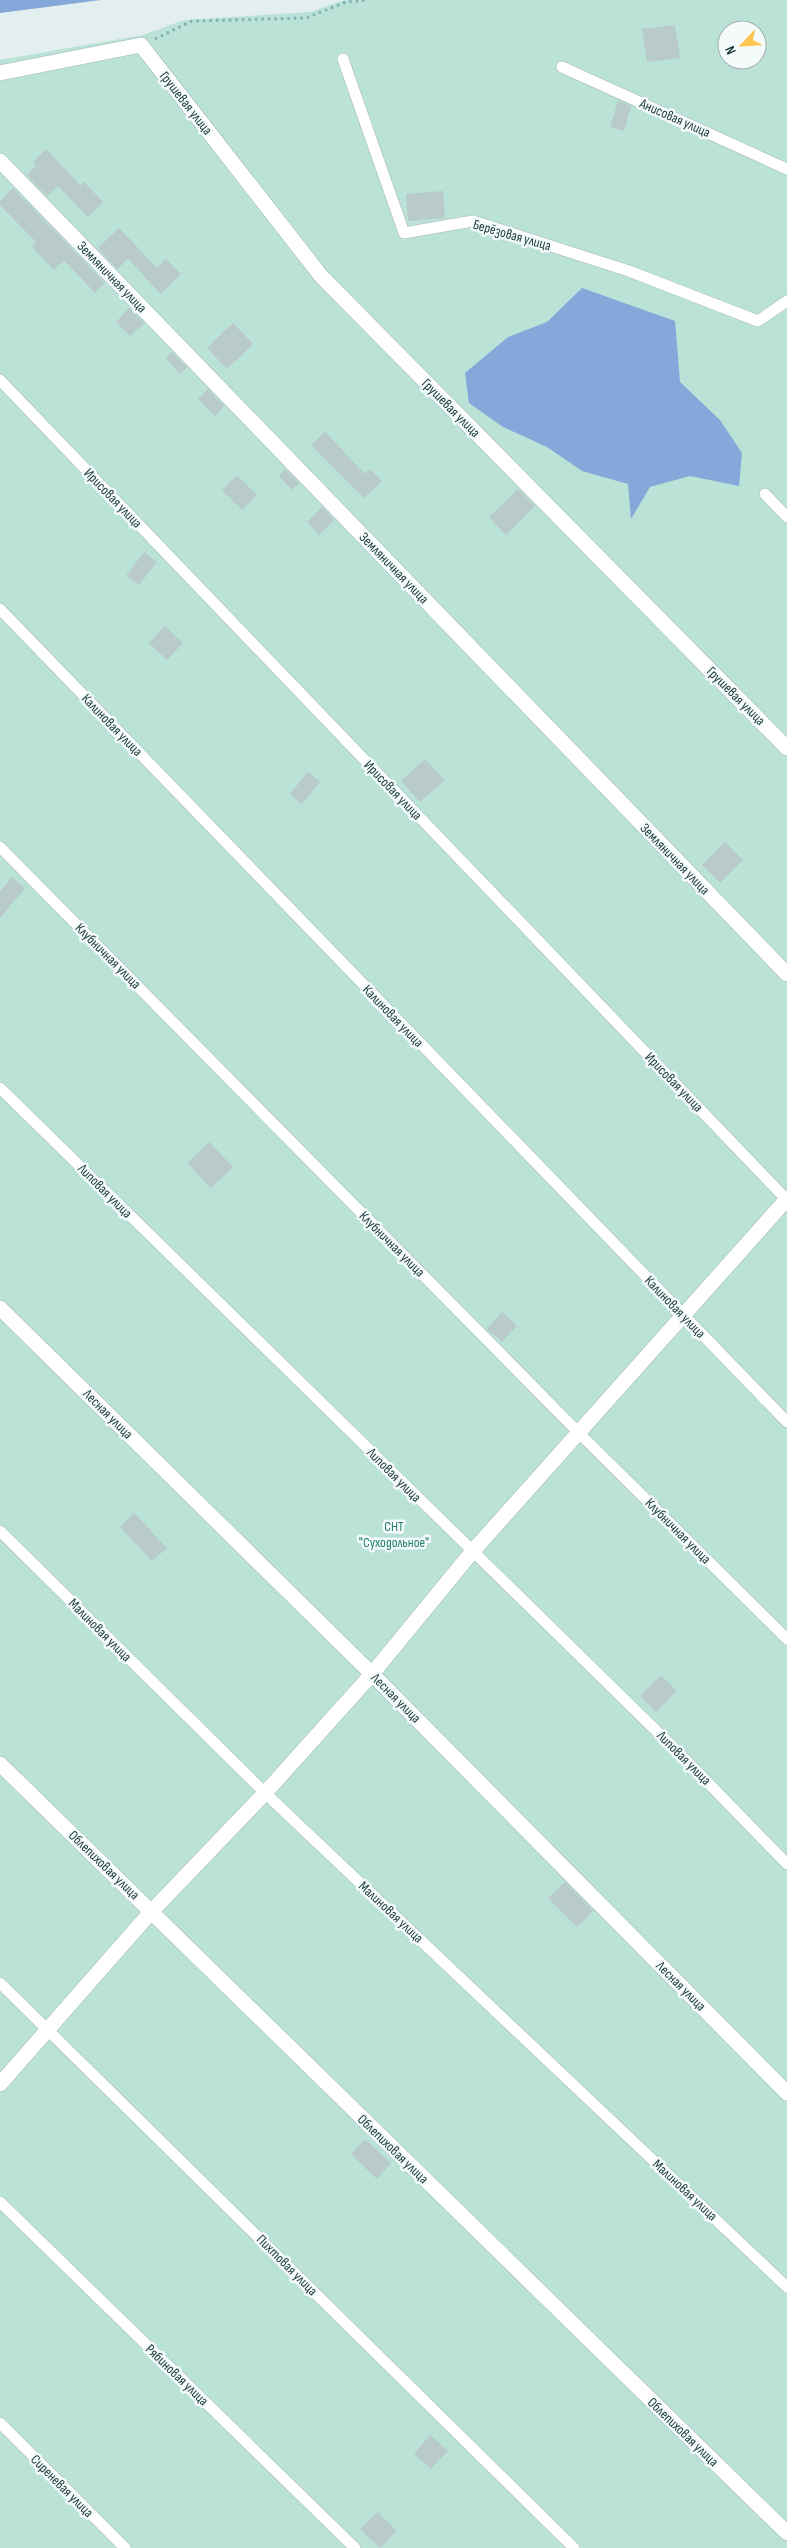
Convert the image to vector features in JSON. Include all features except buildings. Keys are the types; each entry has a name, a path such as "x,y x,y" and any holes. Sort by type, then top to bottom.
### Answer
{"street":[{"path":"0,73 141,45"},
{"name":"Грушевая улица","path":"141,45 321,276 787,748"},
{"name":"Земляничная улица","path":"0,161 787,974"},
{"path":"0,2084 151,1912 265,1793 372,1674 472,1552 578,1432 684,1317 787,1199"},
{"name":"Лесная улица","path":"0,1308 372,1674 787,2093"},
{"name":"Облепиховая улица","path":"0,1764 787,2533"}],"lane":[{"name":"Берёзовая улица","path":"343,59 404,233 473,221 629,271 758,321 787,301"},
{"name":"Анисовая улица","path":"562,67 787,169"},
{"name":"Ирисовая улица","path":"0,380 787,1199"},
{"path":"765,494 787,517"},
{"name":"Калиновая улица","path":"0,609 787,1422"},
{"name":"Клубничная улица","path":"0,847 578,1432 787,1639"},
{"name":"Липовая улица","path":"0,1088 682,1756 787,1864"},
{"name":"Малиновая улица","path":"0,1531 265,1793 787,2287"},
{"name":"Пихтовая улица","path":"0,1982 574,2548"},
{"name":"Рябиновая улица","path":"0,2202 355,2548"},
{"name":"Сиреневая улица","path":"0,2423 125,2548"}],"path":[{"path":"141,45 192,21 306,18 346,2 368,0"}],"green space":[{"name":"СНТ \"Суходольное\"","path":"345,0 787,0 787,2548 0,2548 0,60 143,35 184,20 310,12"}],"water":[{"path":"0,0 101,0 0,13"},
{"path":"582,288 675,321 680,382 720,420 742,453 739,486 690,476 650,487 631,519 628,484 582,471 547,447 503,427 469,403 465,373 508,337 547,322"}]}
